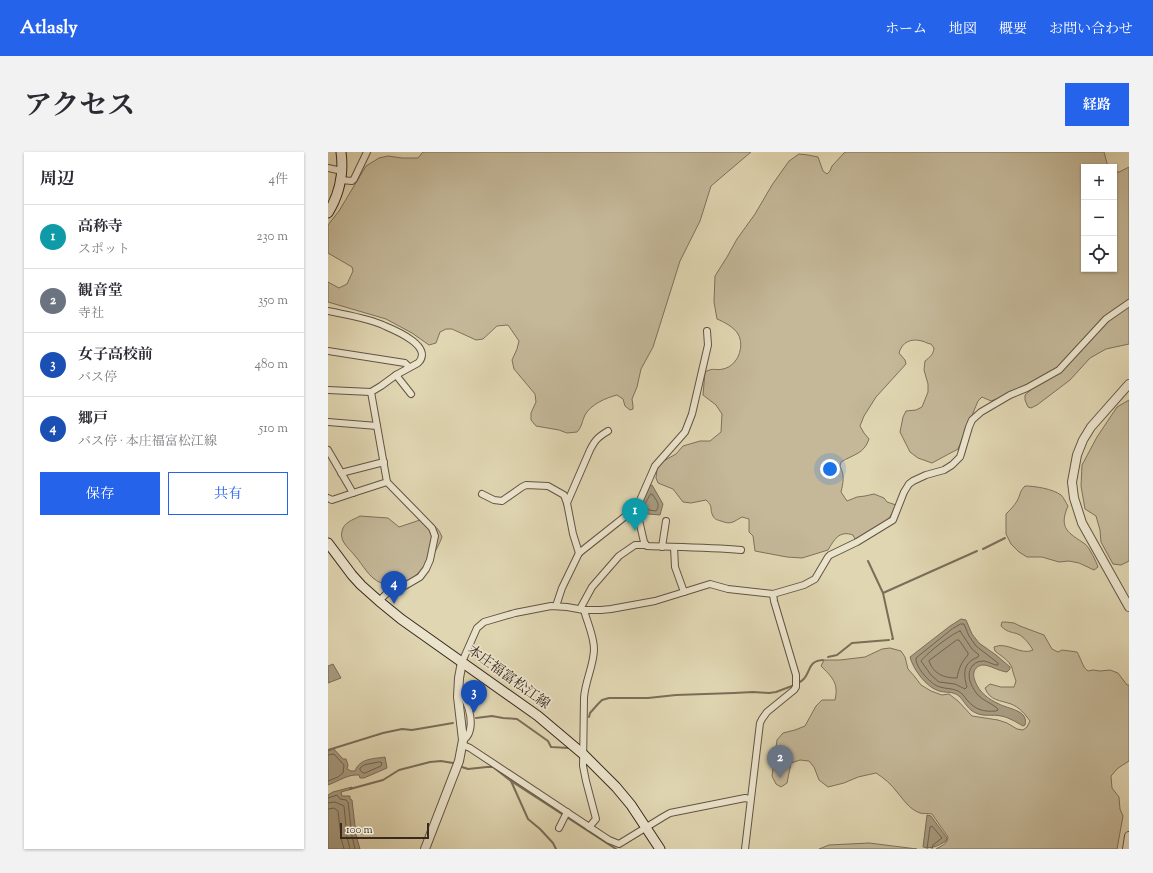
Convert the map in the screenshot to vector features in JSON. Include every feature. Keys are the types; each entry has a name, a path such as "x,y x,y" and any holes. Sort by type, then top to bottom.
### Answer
{"main road":[{"path":"328,214 336,198 341,176 341,152"},
{"name":"本庄福富松江線","path":"328,542 352,575 379,601 538,716 583,754 616,787 631,805 660,849"}],"street":[{"path":"328,168 352,181 367,152"},
{"path":"425,849 459,760 463,742 458,692 462,662 477,628 484,622 515,613 556,606 601,610 655,601 710,584 728,589 773,594 804,585 814,579 830,555 857,542 893,520 904,492 909,484 926,474 944,470 952,465 960,457 972,420 981,412 1010,395 1027,388 1059,370 1106,319 1129,303"},
{"path":"328,311 384,325 407,337 420,347 423,354 418,363 396,375 371,392 328,390"},
{"path":"556,606 562,588 579,553 635,508 655,466 685,432 692,414 708,345 707,331"},
{"path":"328,351 405,362 409,367"},
{"path":"396,375 411,394"},
{"path":"1129,384 1092,427 1083,440 1077,455 1072,482 1074,498 1082,523 1129,607"},
{"path":"371,392 387,482 432,528 435,536 430,560 420,577 403,587 386,594 379,601"},
{"path":"328,422 377,426"},
{"path":"567,503 594,442 598,437 608,431"},
{"path":"328,450 353,494"},
{"path":"341,472 384,462"},
{"path":"328,498 332,500 387,482"},
{"path":"482,494 494,500 502,501 522,487 548,486 564,494 579,553"},
{"path":"635,508 645,545"},
{"path":"662,547 666,521"},
{"path":"589,827 596,819 586,782 583,766 583,754 585,690 594,649 592,634 582,609 592,587 619,556 635,545 741,550"},
{"path":"674,547 675,566 684,592"},
{"path":"745,849 759,730 762,719 770,709 796,687 796,675 773,594"},
{"path":"463,742 565,814 609,840 619,844 624,849"},
{"path":"619,844 670,813 745,798 750,799"},
{"path":"559,828 565,814"},
{"path":"1127,849 1129,836"}],"shaded area":[{"path":"423,152 751,152 711,186 700,221 680,261 653,347 641,369 637,387 632,399 633,409 630,410 625,406 623,399 617,395 604,400 591,408 585,415 577,432 567,433 536,426 531,420 531,413 536,402 535,394 514,369 512,360 519,341 508,325 497,326 483,339 476,340 452,329 446,329 440,332 436,343 429,345 412,333 386,319 328,302 328,282 339,288 347,284 353,271 352,267 328,253 328,225 339,211 366,166 379,158 388,156 418,158"},
{"path":"845,152 1104,152 1107,164 1081,164 1081,272 1117,272 1117,172 1129,167 1129,344 1106,349 1090,358 1070,380 1031,408 1028,407 1025,400 1025,395 1035,385 991,401 982,397 978,401 958,449 932,463 918,458 910,452 900,432 903,417 906,411 916,410 922,407 928,392 928,384 924,370 925,361 931,356 934,348 931,344 918,340 908,342 902,346 899,353 905,360 906,364 876,397 864,416 860,426 869,439 867,444 861,451 841,462 840,466 843,476 841,492 847,501 857,497 874,494 884,498 887,502 896,505 893,512 881,525 858,539 855,539 853,535 844,534 835,540 828,550 802,558 787,557 755,551 753,536 749,532 749,519 742,517 727,523 717,520 714,517 711,506 706,500 691,503 683,502 673,489 658,483 656,478 657,469 660,463 676,454 683,446 700,441 710,441 721,432 722,414 716,405 703,395 705,372 723,369 733,364 739,355 741,344 736,331 729,325 717,319 714,302 715,276 737,239 789,161 799,154 818,157 823,171 827,174"},
{"path":"1129,400 1129,561 1121,565 1113,564 1101,542 1100,530 1096,516 1085,509 1081,486 1082,465 1097,437 1117,407"},
{"path":"1025,486 1044,488 1061,495 1068,506 1064,520 1067,530 1087,546 1098,567 1094,570 1079,563 1069,561 1059,562 1042,557 1027,557 1011,544 1006,534 1006,514 1016,503"},
{"path":"360,516 388,518 399,527 423,519 437,528 442,537 433,555 419,573 410,580 401,584 391,585 381,583 370,575 342,539 341,535 345,525"},
{"path":"1002,622 1014,623 1044,635 1052,649 1058,652 1062,650 1077,652 1084,667 1088,671 1110,670 1118,673 1127,685 1129,685 1129,761 1118,768 1111,776 1112,788 1119,797 1120,809 1123,816 1117,849 936,849 946,843 948,837 932,814 920,813 913,809 885,779 876,773 828,787 819,780 814,767 809,761 800,760 791,763 787,783 781,787 776,784 772,776 777,740 783,733 805,726 816,706 822,700 835,700 836,689 834,681 821,666 824,660 865,657 882,649 890,648 901,651 905,657 908,669 921,685 942,695 949,694 972,716 998,720 1017,729 1023,730 1027,727 1030,721 1024,713 1014,705 993,698 985,688 990,684 1001,687 1014,687 1016,681 1011,665 1005,658 995,651 994,647 1004,646 1024,651 1033,650 1026,640 1020,635 1004,629 1001,626"},
{"path":"869,843 917,849 819,849 829,845"}],"water":[{"path":"650,485 652,485 663,504 660,515 648,514 641,510 641,503"},
{"path":"961,619 966,620 972,634 979,643 1010,667 1007,672 986,665 977,667 974,675 979,689 991,700 1021,713 1024,716 1025,725 1023,726 998,715 982,715 973,712 959,696 954,693 941,692 934,689 925,682 917,672 910,657"},
{"path":"333,664 341,678 328,683 328,666"},
{"path":"333,748 343,759 346,759 348,765 347,769 351,771 355,771 364,761 385,757 387,768 364,778 360,778 359,775 355,775 328,785 328,751"},
{"path":"352,787 352,789 341,792 342,796 350,796 350,799 352,800 356,835 360,849 328,849 328,795 333,792"},
{"path":"927,815 931,816 947,838 946,841 938,846 926,848 923,847"}],"waterway":[{"path":"983,549 1005,538"},
{"path":"892,639 883,593 977,551"},
{"path":"868,561 883,593"},
{"path":"828,657 837,655 852,643 889,640"},
{"path":"800,682 804,679 814,663 823,660"},
{"path":"589,717 590,713 602,700 609,698 648,698 676,695 753,692 769,693 792,686"},
{"path":"476,718 492,716 517,719 548,741 551,747 569,748"},
{"path":"328,750 383,733 402,729 412,730 453,723"},
{"path":"350,789 383,780 399,770 430,762 441,761 453,763"},
{"path":"462,767 468,769 493,767 511,781 616,849"},
{"path":"511,781 528,819 540,829 553,843 556,849"}],"place":[{"name":"高称寺","path":"635,531"},
{"name":"郷戸","path":"394,604"},
{"name":"女子高校前","path":"474,713"},
{"name":"観音堂","path":"780,778"}]}
